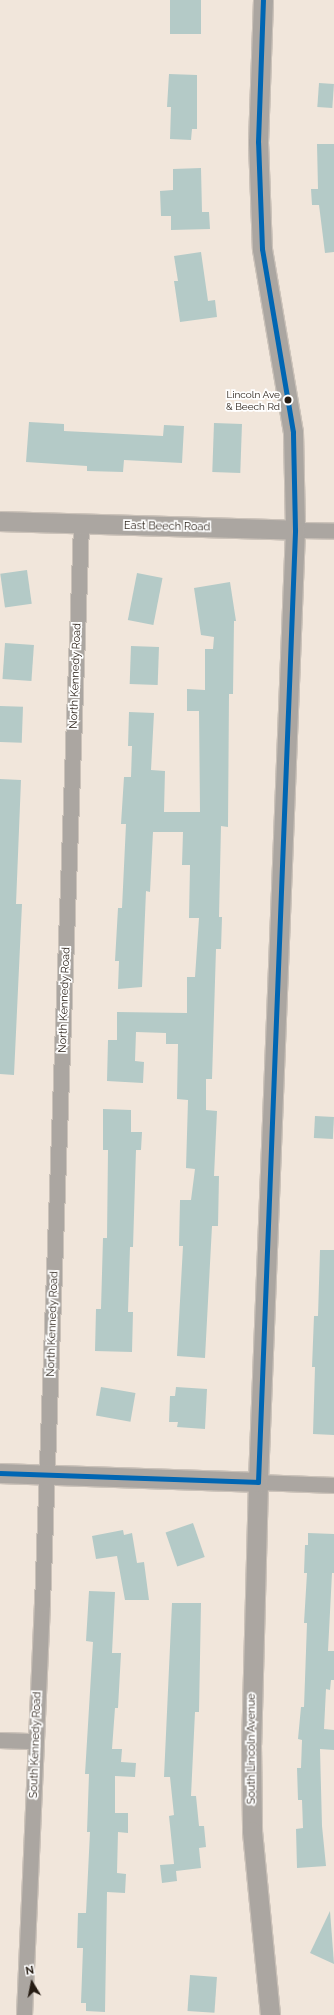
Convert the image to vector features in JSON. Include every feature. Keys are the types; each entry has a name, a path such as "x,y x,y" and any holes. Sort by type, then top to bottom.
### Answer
{"street":[{"name":"South Lincoln Avenue","path":"263,0 258,142 262,249 293,432 295,530 258,1482 252,1831 270,2015"},
{"name":"East Beech Road","path":"0,521 82,525 334,531"},
{"name":"North Kennedy Road","path":"47,1475 82,525"},
{"path":"0,1473 334,1485"},
{"name":"South Kennedy Road","path":"24,2015 47,1475"},
{"path":"0,1740 35,1741"}],"building":[{"path":"170,0 201,0 201,34 170,34"},
{"path":"169,74 197,75 197,129 192,129 191,140 170,139 171,107 167,107"},
{"path":"319,83 334,84 332,108 317,107"},
{"path":"317,144 334,144 334,252 325,253 319,205 312,205 311,189 318,189"},
{"path":"201,168 202,212 209,212 210,229 171,230 171,216 161,216 160,191 173,190 173,169"},
{"path":"201,252 208,301 215,300 217,317 180,322 174,281 178,281 174,256"},
{"path":"29,422 64,424 64,431 163,436 164,425 184,426 182,463 124,460 123,472 87,471 87,466 26,462"},
{"path":"214,423 242,424 240,473 212,472"},
{"path":"27,570 32,604 5,607 0,574"},
{"path":"137,573 163,578 153,625 128,620"},
{"path":"230,582 236,621 234,621 233,694 229,694 228,827 221,826 219,917 222,917 221,949 216,949 212,1079 206,1079 206,1110 217,1111 214,1176 219,1176 218,1226 212,1226 205,1358 177,1356 183,1246 179,1246 180,1200 191,1200 195,1169 186,1168 188,1100 177,1099 178,1044 166,1044 166,1033 136,1032 135,1061 144,1062 143,1083 107,1081 108,1040 117,1040 117,1012 187,1013 187,977 195,977 199,918 189,918 190,865 182,865 183,832 153,832 150,892 146,891 142,987 118,989 119,961 115,961 118,908 122,908 126,824 121,824 124,777 131,777 132,746 128,746 129,712 154,713 151,770 165,771 164,812 200,812 199,711 187,711 187,689 205,690 205,649 213,649 214,637 201,635 194,588"},
{"path":"5,643 34,645 31,681 2,679"},
{"path":"131,646 159,647 158,685 130,684"},
{"path":"0,706 23,707 22,743 0,742"},
{"path":"0,779 21,780 16,904 22,904 14,1075 0,1074"},
{"path":"103,1109 131,1110 131,1132 142,1132 141,1150 136,1150 133,1247 130,1247 128,1312 133,1312 132,1352 95,1351 96,1309 101,1309 103,1238 107,1238 108,1150 103,1150"},
{"path":"315,1116 334,1117 333,1139 314,1138"},
{"path":"320,1250 334,1250 334,1435 313,1434 315,1367 312,1367 314,1316 318,1316"},
{"path":"101,1387 135,1393 130,1422 96,1416"},
{"path":"176,1387 207,1389 205,1429 177,1427 178,1422 169,1422 170,1396 175,1396"},
{"path":"193,1523 205,1557 177,1566 166,1532"},
{"path":"123,1530 124,1535 132,1533 137,1563 144,1562 149,1600 125,1600 117,1556 96,1559 92,1536"},
{"path":"308,1533 334,1534 334,1573 332,1573 328,1651 334,1651 334,1680 331,1680 330,1690 326,1689 324,1729 334,1730 334,1750 320,1749 322,1826 326,1866 297,1868 296,1829 303,1828 302,1800 298,1800 297,1768 301,1768 302,1740 298,1739 301,1707 304,1707 307,1623 304,1623 307,1573 304,1573 305,1545 308,1545"},
{"path":"89,1591 115,1592 112,1653 121,1653 118,1708 115,1708 112,1749 122,1749 121,1762 136,1763 135,1777 115,1776 115,1813 128,1813 128,1833 118,1832 117,1873 126,1874 125,1893 107,1892 105,2012 86,2011 86,2003 81,2003 83,1948 77,1948 78,1913 86,1913 90,1832 87,1832 89,1774 85,1774 93,1642 86,1641"},
{"path":"172,1603 201,1603 199,1712 195,1712 191,1796 196,1796 199,1826 204,1826 206,1847 199,1848 201,1868 176,1871 177,1881 162,1883 160,1865 174,1864 169,1816 174,1815 170,1777 164,1777"},
{"path":"330,1911 334,1964 310,1953"},
{"path":"190,1975 217,1977 214,2013 187,2011"}],"transit line":[{"path":"258,1482 295,530 293,432 262,249 258,142 263,0"},
{"path":"0,1473 258,1482"}],"place":[{"name":"Lincoln Ave & Beech Rd","path":"288,400"}]}
